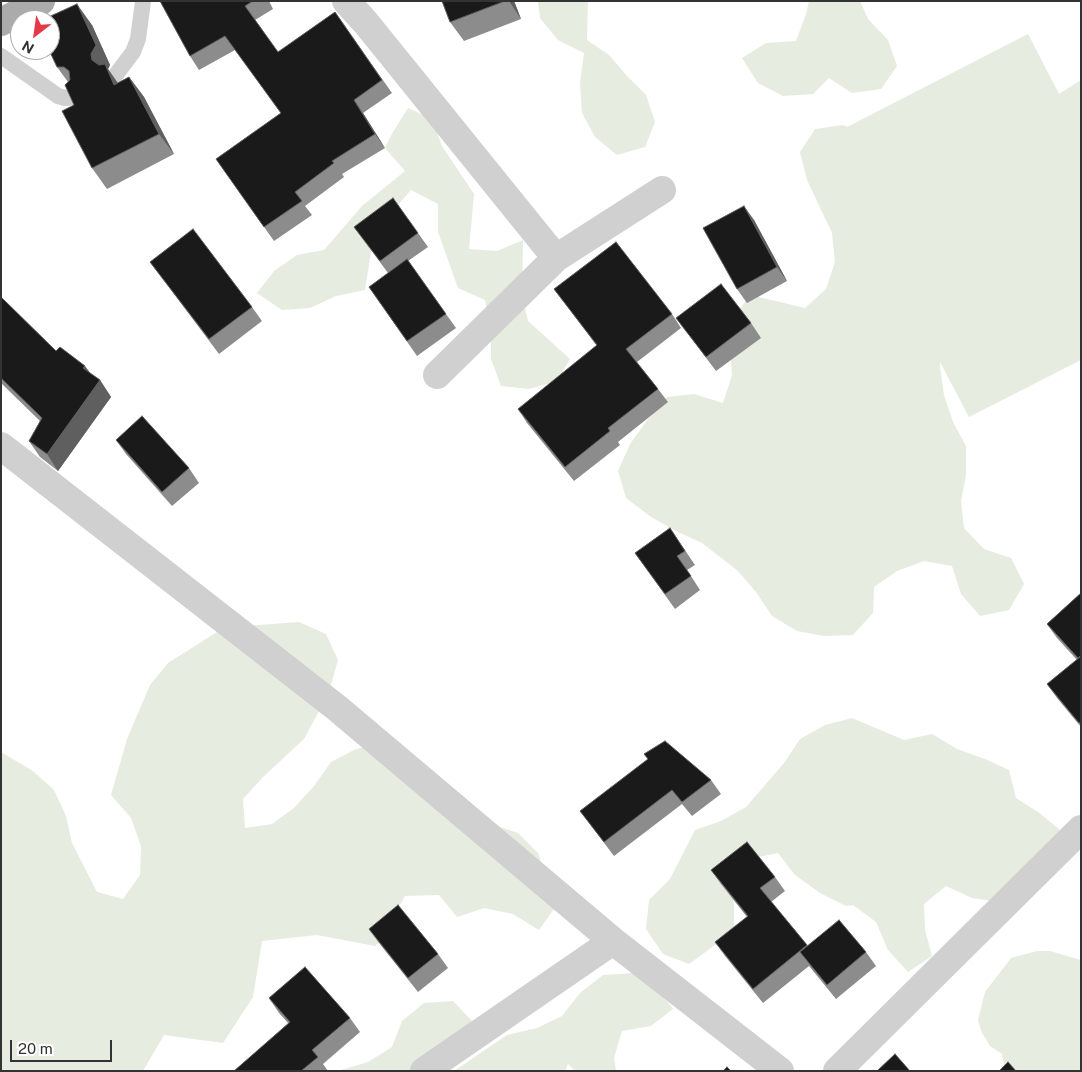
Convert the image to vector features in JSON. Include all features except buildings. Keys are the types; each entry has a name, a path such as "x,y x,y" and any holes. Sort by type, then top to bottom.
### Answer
{"main road":[{"path":"1,22 41,1"}],"street":[{"path":"346,1 366,23 556,258"},
{"path":"437,375 556,258 662,190"},
{"path":"1,446 338,708 613,941 780,1071"},
{"path":"837,1071 1081,830"},
{"path":"424,1071 613,941"}],"lane":[{"path":"115,76 133,52 138,39 144,1"},
{"path":"1,56 58,96 65,98 75,97"}],"shaded area":[{"path":"538,1 588,1 587,40 609,55 646,95 655,122 645,147 617,155 595,137 582,113 580,83 584,53 558,40 540,18"},
{"path":"809,1 860,1 868,19 888,40 897,66 881,89 852,93 829,78 813,94 783,96 758,83 742,58 766,43 796,41"},
{"path":"1028,34 1059,94 1081,80 1081,360 969,417 940,362 944,395 953,422 966,446 966,475 961,501 964,528 984,549 1011,558 1024,584 1009,610 980,616 961,594 952,566 924,561 897,571 874,587 873,613 853,635 824,636 797,631 772,616 756,592 738,571 702,543 651,517 626,498 618,471 630,444 667,397 694,394 723,403 732,375 730,347 734,317 750,295 805,308 826,289 835,262 832,233 807,180 800,152 815,129 843,125 847,127"},
{"path":"408,108 432,119 442,146 474,194 469,249 497,251 523,240 522,295 528,321 570,359 557,381 529,389 501,386 491,359 491,329 485,300 458,288 438,232 438,204 411,190 374,233 365,290 336,296 310,308 282,310 257,293 274,271 297,255 324,250 362,206 405,171 385,148"},
{"path":"299,622 326,634 338,660 330,688 304,739 262,778 243,799 245,828 272,824 294,808 314,786 331,762 356,749 383,743 491,824 518,833 538,853 556,906 539,930 513,914 484,908 457,917 439,895 405,896 379,943 375,946 317,935 262,941 253,997 223,1043 164,1035 143,1071 1,1071 1,752 33,771 54,790 66,816 72,843 97,892 123,899 140,875 141,846 131,818 111,795 127,739 150,685 168,663 217,632 245,626"},
{"path":"852,718 904,740 932,734 957,749 1009,770 1016,798 1038,812 1059,829 1068,855 1000,902 972,898 946,886 924,904 925,930 932,956 908,972 888,950 876,922 853,905 846,906 820,893 795,875 778,853 749,859 728,876 734,904 734,931 689,964 663,954 646,929 649,900 670,879 695,830 721,821 746,807 784,763 800,739 825,725"},
{"path":"1037,951 1050,951 1081,960 1081,1071 1005,1071 1002,1054 990,1046 982,1033 978,1020 985,992 1011,958"},
{"path":"633,973 656,987 673,1009 651,1026 622,1031 614,1058 616,1071 575,1071 568,1064 565,1071 454,1071 507,1035 537,1028 562,1016 580,993 603,975"},
{"path":"453,1001 473,1022 433,1071 330,1071 341,1070 368,1062 392,1047 402,1021 424,1003"}]}
